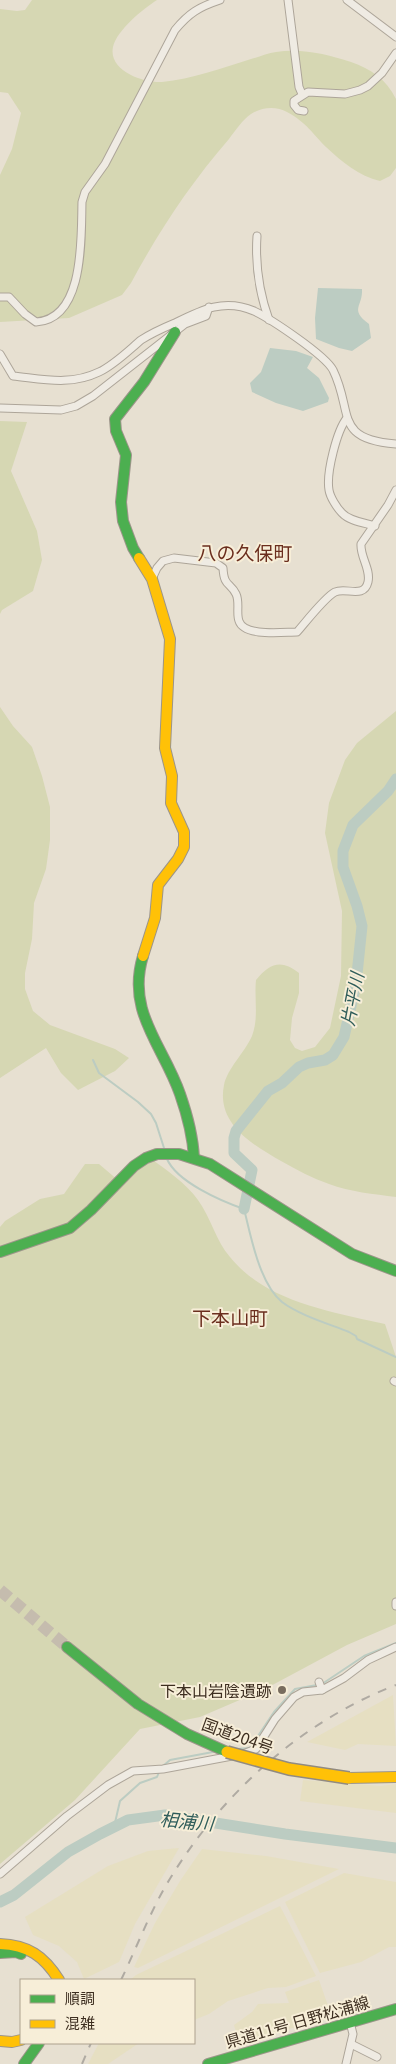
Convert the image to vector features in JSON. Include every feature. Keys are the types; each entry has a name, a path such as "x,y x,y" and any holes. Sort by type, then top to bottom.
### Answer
{"main road":[{"path":"175,332 144,382 115,419 116,431 126,455 121,514 133,548 152,579 170,639 165,748 172,776 171,803 184,832 184,847 158,885 156,918 139,970 138,1000 150,1032 180,1093 193,1143 194,1158"},
{"path":"0,1252 70,1228 91,1210 134,1166 146,1158 157,1154 180,1154 210,1164 352,1254 396,1271"},
{"name":"国道204号","path":"67,1647 138,1704 187,1734 228,1752 289,1769 350,1778 396,1777"},
{"path":"0,1944 19,1945 36,1952 51,1966 58,1979"},
{"path":"0,1953 16,1952 30,1958 45,1971 49,1979"},
{"name":"県道11号 日野松浦線","path":"208,2064 396,2009"},
{"path":"0,2041 20,2040"},
{"path":"24,2064 38,2044"}],"street":[{"path":"0,297 9,297 25,314 36,322 45,322 56,314 71,296 79,266 82,202 85,192 104,164 175,30 185,18 200,6 220,0"},
{"path":"288,0 299,87 302,94"},
{"path":"347,0 396,37"},
{"path":"304,112 294,106 294,101 302,94 308,92 345,94 360,90 368,86 382,73 396,53"},
{"path":"257,236 256,262 261,297 269,320"},
{"path":"0,408 61,410 76,406 93,396 185,324 206,316 209,307"},
{"path":"0,354 13,376 69,382 99,372 155,332 209,307 239,307 254,311 315,350 332,369 349,426 357,434 371,441 396,444"},
{"path":"347,418 341,425 328,489 343,515 375,526"},
{"path":"152,579 163,561 174,558 216,563 222,568 223,579 226,584 236,593 240,624 244,628 253,632 297,632 332,593 344,590 361,591 366,588 369,580 362,556 362,544 396,490"},
{"path":"0,1874 67,1816 108,1785 133,1772 250,1753 256,1749 275,1718 294,1696 303,1692 322,1690 344,1678 368,1660 396,1647"},
{"path":"319,1682 322,1690"},
{"path":"346,2064 353,2034 350,2022"},
{"path":"351,2044 377,2057"}],"shaded area":[{"path":"318,288 362,289 358,311 369,324 371,338 352,351 316,339 315,318"},
{"path":"270,348 296,351 313,357 307,368 319,378 329,398 328,402 303,411 276,403 252,392 250,383 261,372"},
{"path":"393,1695 396,1746 358,1744 345,1750 307,1742"},
{"path":"303,1780 381,1786 396,1784 396,1813 300,1801"},
{"path":"179,1848 135,1924 119,1962 84,1979 77,1962 59,1946 33,1935 25,1917 108,1866 148,1851"},
{"path":"202,1849 266,1856 339,1869 138,1968 134,1967 155,1923"},
{"path":"344,1873 396,1882 396,1947 389,1947 361,1962 320,1973 285,1902"},
{"path":"280,1906 316,1976 286,1987 268,1988 228,2001 209,2014 195,2020 195,1979 131,1979"},
{"path":"319,1980 332,2017 239,2043 234,2025 252,2012 258,2004 289,2003 285,1992"},
{"path":"360,1995 367,2008 338,2015 334,2005"},
{"path":"98,2044 138,2044 108,2064 88,2064"}],"green space":[{"path":"32,0 157,0 138,14 125,27 115,40 113,47 116,63 122,69 137,78 155,82 207,73 270,53 285,51 323,54 358,65 383,80 396,99 396,168 390,176 380,181 372,179 351,168 338,158 294,116 278,109 260,110 248,116 242,122 201,173 164,226 122,295 69,318 0,322 0,175 12,149 21,113 8,93 0,92 0,9 25,10"},
{"path":"0,421 27,422 11,471 37,531 42,560 33,591 2,610 0,614"},
{"path":"0,707 13,726 32,747 50,807 50,840 46,869 34,903 32,939 25,973 25,989 33,1011 50,1025 115,1049 129,1058 115,1071 78,1090 61,1073 46,1048 0,1078"},
{"path":"396,711 396,1197 337,1187 281,1161 259,1148 239,1132 231,1122 223,1099 226,1079 252,1036 256,1015 256,980 266,970 276,965 281,965 287,966 299,973 299,993 292,1018 290,1040 295,1048 302,1051 315,1047 330,1028 341,976 342,911 325,833 329,803 345,760 357,743"},
{"path":"149,1157 188,1188 203,1207 225,1251 245,1272 262,1285 302,1303 385,1324 396,1357 396,1624 347,1645 265,1689 200,1717 140,1729 75,1800 0,1864 0,1227 5,1221 40,1199 64,1194 85,1164 99,1164 119,1181"}],"waterway":[{"name":"片平川","path":"244,1209 252,1170 234,1153 236,1131 268,1091 282,1083 299,1067 308,1063 325,1060 333,1055 344,1037 356,984 362,926 343,867 343,851 353,825 388,791 396,779"},
{"path":"93,1060 99,1073 151,1114 164,1148"},
{"path":"167,1159 172,1167 190,1183 212,1196 244,1209 262,1271 274,1294 282,1302 305,1315 349,1332 356,1336 357,1339 396,1357"},
{"path":"322,1684 364,1656 396,1643"},
{"path":"237,1749 250,1748 274,1712 295,1689 317,1685"},
{"path":"163,1766 170,1760 213,1752"},
{"path":"114,1827 120,1801 140,1783 157,1777 159,1772"},
{"name":"相浦川","path":"0,1902 14,1895 68,1852 128,1820 165,1815 285,1834 396,1848"}],"tunnel":[{"path":"0,1590 67,1647"}],"railway":[{"path":"121,1979 165,1887 209,1823 235,1794 264,1766 326,1720 360,1701 396,1685"},
{"path":"82,2064 91,2044"}],"traffic: fast":[{"path":"139,558 133,548 123,521 121,502 126,455 116,431 115,419 144,382 175,332"},
{"path":"143,956 139,976 139,994 143,1011 180,1094 189,1126 194,1158"},
{"path":"0,1252 70,1228 91,1210 134,1166 146,1158 157,1154 179,1154 210,1164 352,1254 396,1271"},
{"path":"67,1647 138,1704 187,1734 227,1752"},
{"path":"0,1953 16,1952 21,1954"},
{"path":"208,2064 396,2009"},
{"path":"24,2064 38,2044"}],"traffic: slow":[{"path":"139,558 152,579 170,639 165,748 172,776 171,803 184,832 184,847 178,859 158,885 155,918 143,956"},
{"path":"227,1752 289,1769 349,1778"},
{"path":"349,1778 396,1777"},
{"path":"0,1944 19,1947 34,1953 47,1964 58,1979"},
{"path":"0,2041 20,2040"}],"place":[{"name":"下本山岩陰遺跡","path":"282,1690"}],"district":[{"name":"八の久保町","path":"245,551"},
{"name":"下本山町","path":"230,1316"}]}
